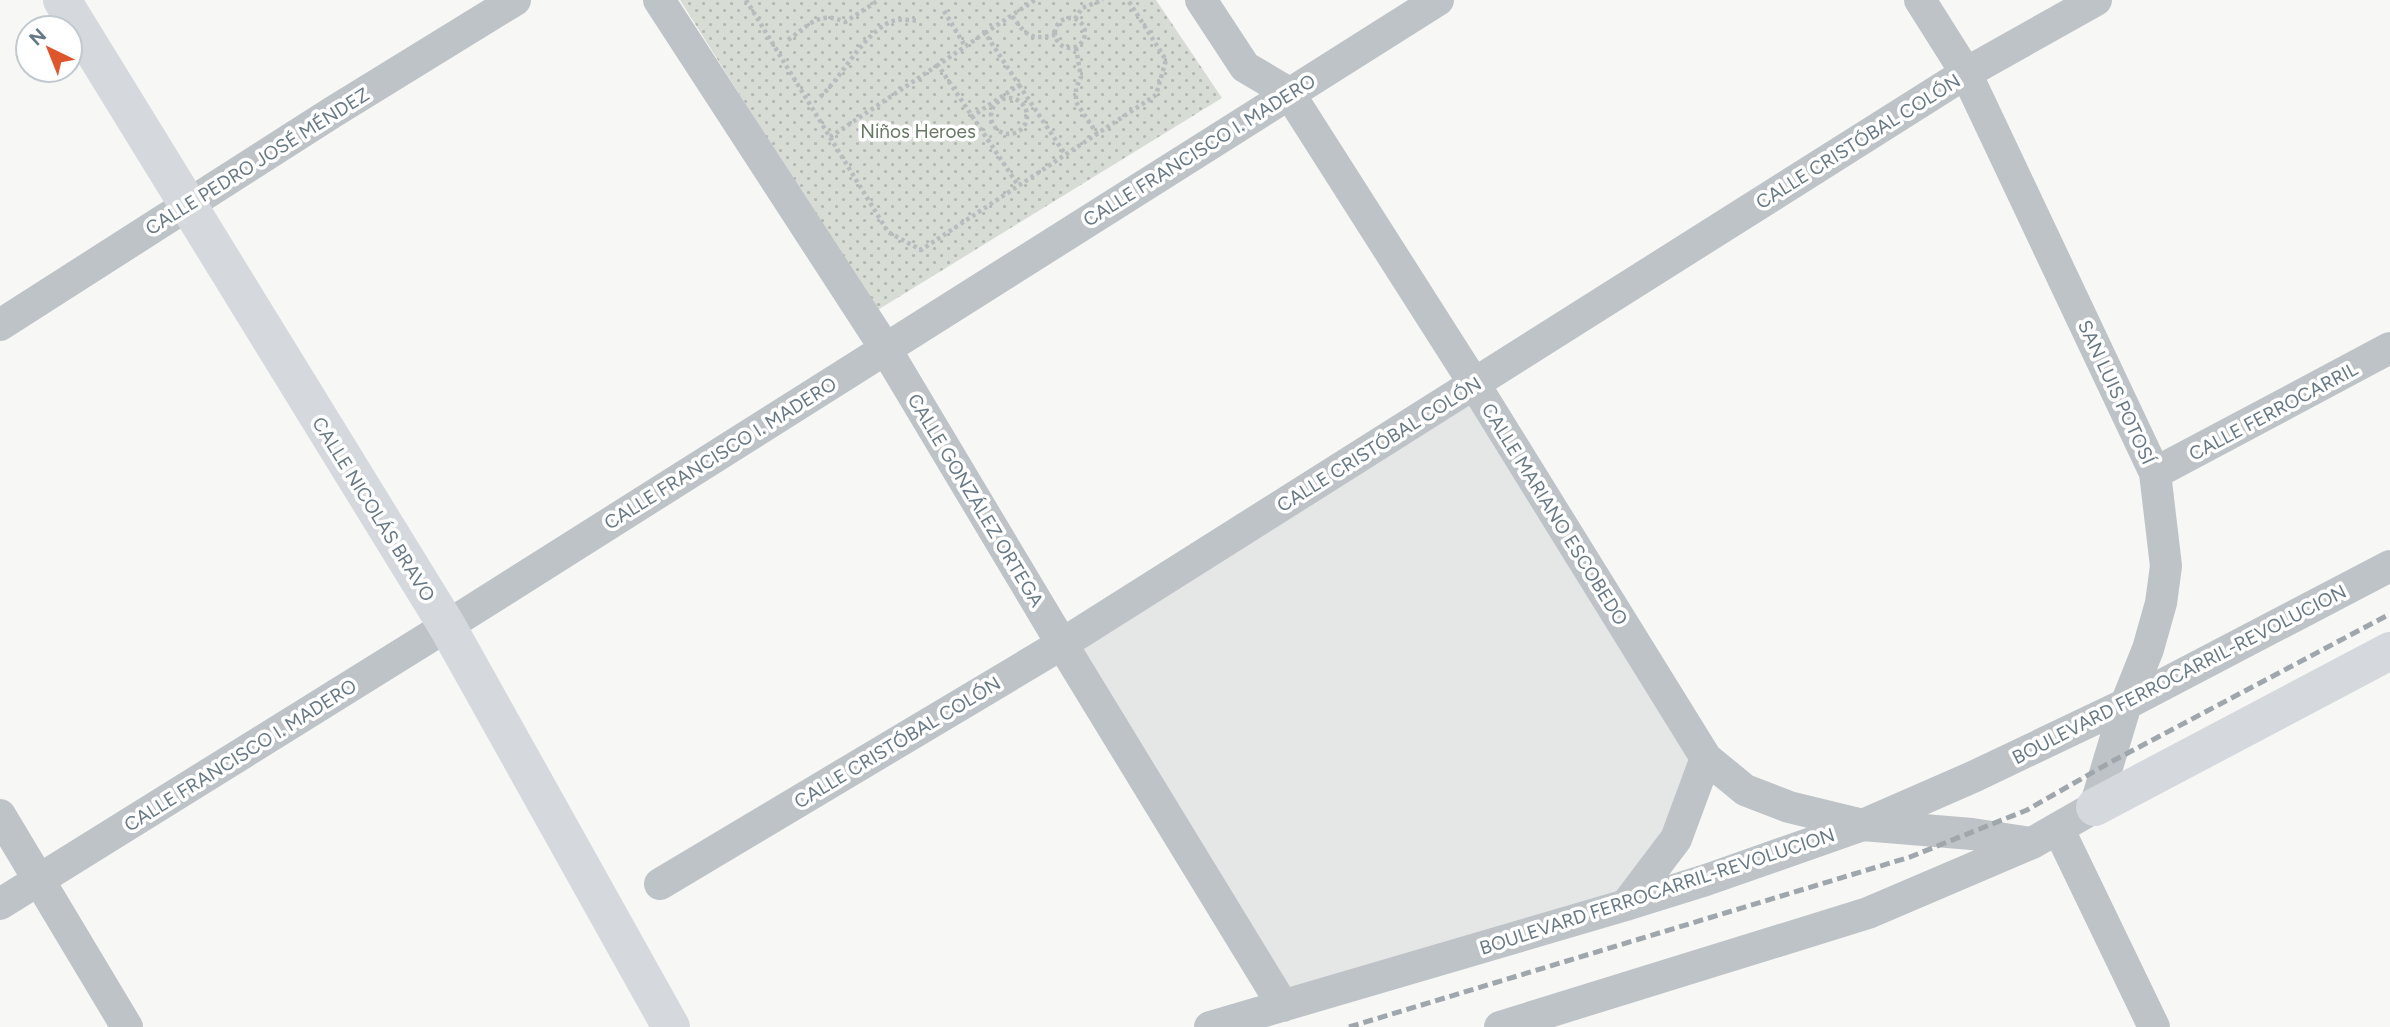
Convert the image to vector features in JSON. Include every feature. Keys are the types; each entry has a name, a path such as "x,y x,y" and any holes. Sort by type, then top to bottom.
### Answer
{"main road":[{"name":"CALLE NICOLÁS BRAVO","path":"62,0 447,626 671,1027"},
{"path":"2095,807 2390,651"}],"street":[{"name":"CALLE PEDRO JOSÉ MÉNDEZ","path":"0,325 186,205 516,0"},
{"name":"CALLE GONZÁLEZ ORTEGA","path":"659,0 885,348 1283,1006"},
{"name":"CALLE MARIANO ESCOBEDO","path":"1201,0 1245,67 1289,93 1475,385 1706,758 1745,790 1789,807 1863,825 1972,834 2045,836"},
{"name":"CALLE FRANCISCO I. MADERO","path":"0,904 447,626 1438,0"},
{"name":"SAN LUIS POTOSÍ","path":"1920,0 1966,73 2155,473 2166,566 2161,603 2152,638 2126,704 2095,807"},
{"name":"CALLE CRISTÓBAL COLÓN","path":"660,884 1062,644 1966,73 2096,0"},
{"name":"CALLE FERROCARRIL","path":"2155,473 2390,348"},
{"name":"BOULEVARD FERROCARRIL-REVOLUCION","path":"1210,1027 1626,905 1863,825 1975,776 2126,704 2390,566"},
{"path":"1626,905 1676,839 1706,758"},
{"path":"1500,1027 1868,913 2045,836 2095,807"},
{"path":"0,815 127,1027"},
{"path":"2045,836 2154,1027"}],"path":[{"path":"746,0 888,232 921,250 1156,95 1166,60 1128,0"},
{"path":"788,40 820,17 834,17 845,22 879,0"},
{"path":"830,137 1035,0"},
{"path":"1075,19 1082,8 1102,0"},
{"path":"944,12 965,46"},
{"path":"1012,16 1028,36 1039,38 1055,35"},
{"path":"1075,19 1083,24 1086,33 1083,42 1076,48 1062,47 1055,30 1061,21 1075,19"},
{"path":"820,97 869,39 883,28 891,22 919,21"},
{"path":"985,33 1065,155"},
{"path":"1076,48 1082,77 1076,88 1076,102 1097,134"},
{"path":"938,65 1018,185"},
{"path":"971,117 1019,85"},
{"path":"1014,99 1024,106 1026,121 1019,131 1007,134 1002,132 993,124 992,112 998,102 1014,99"}],"shaded area":[{"path":"1475,385 1706,758 1626,905 1283,1006 1062,644"}],"green space":[{"name":"Niños Heroes","path":"680,0 1156,0 1222,98 876,311"}],"railway":[{"path":"1349,1027 1910,857 2027,810 2109,763 2390,614"}]}
